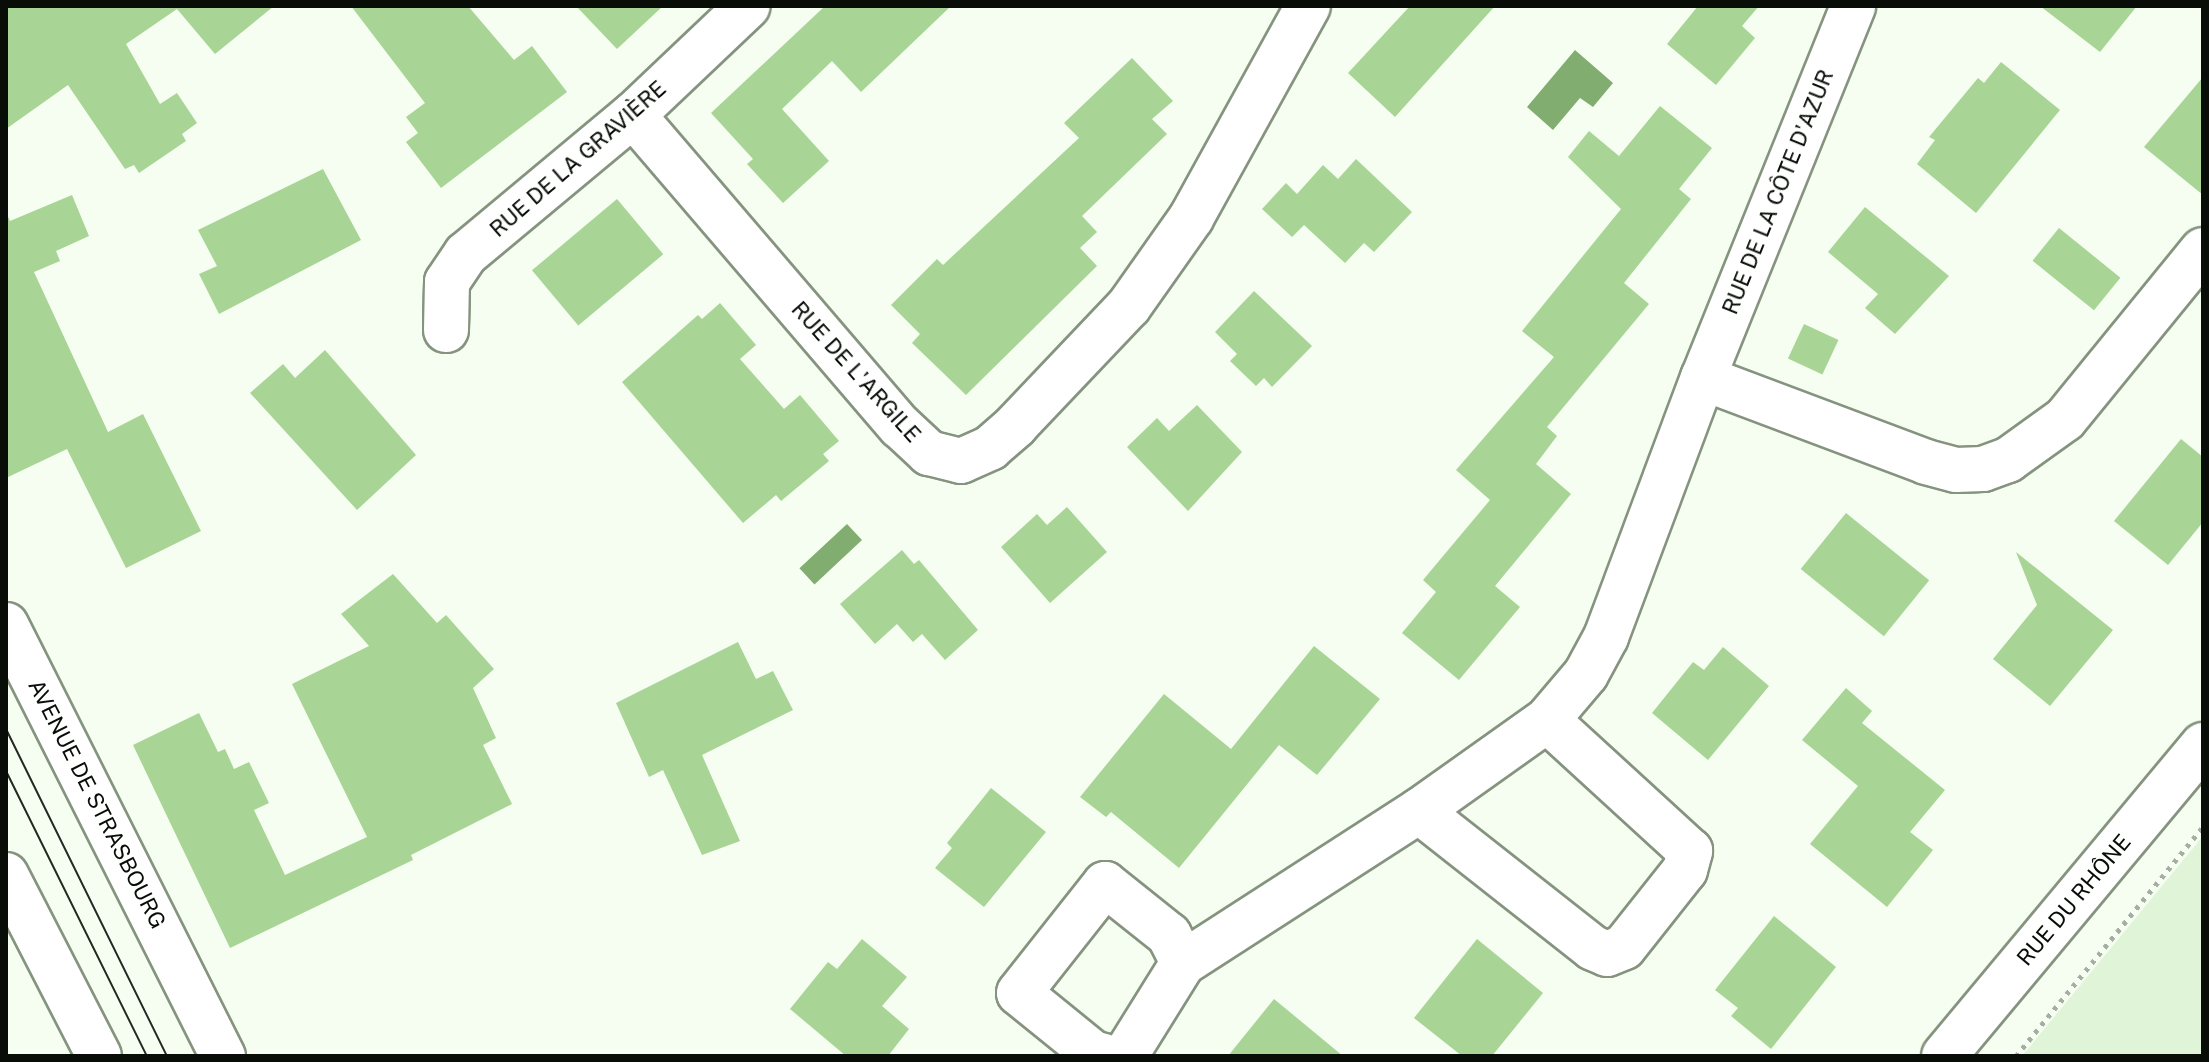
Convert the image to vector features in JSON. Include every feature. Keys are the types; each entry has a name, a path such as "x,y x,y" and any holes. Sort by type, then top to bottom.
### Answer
{"street":[{"name":"RUE DE LA GRAVIÈRE","path":"446,330 447,282 466,254 633,115 748,6"},
{"name":"RUE DE L'ARGILE","path":"633,115 907,434 929,453 961,461 990,448 1016,425 1129,306 1191,218 1308,6"},
{"name":"RUE DE LA CÔTE D'AZUR","path":"1125,1056 1183,963 1419,811 1547,720 1586,674 1606,637 1703,378 1853,6"},
{"path":"1703,378 1926,462 1956,470 1983,469 2008,460 2065,419 2203,250"},
{"name":"AVENUE DE STRASBOURG","path":"6,625 223,1056"},
{"path":"1419,811 1593,948 1607,954 1624,947 1685,870 1690,851 1547,720"},
{"name":"RUE DU RHÔNE","path":"1944,1056 2203,745"},
{"path":"6,875 94,1047"},
{"path":"1104,1056 1093,1053 1019,993 1105,884 1169,935 1183,963"}],"path":[{"path":"2016,1056 2203,827"}],"shaded area":[{"path":"1575,50 1613,83 1593,107 1580,98 1553,130 1527,107"},
{"path":"847,524 862,540 814,584 799,568"},
{"path":"2203,836 2203,1056 2022,1056"}],"building":[{"path":"6,6 274,6 215,54 177,9 126,44 160,104 177,93 197,123 182,134 186,141 139,173 134,165 125,169 68,85 6,129"},
{"path":"351,6 468,6 514,60 532,46 567,92 441,188 406,142 418,133 406,117 425,103"},
{"path":"576,6 663,6 617,49"},
{"path":"825,6 951,6 861,92 832,61 782,109 829,161 783,203 747,164 753,159 711,113"},
{"path":"1410,6 1495,6 1395,117 1348,73"},
{"path":"1698,6 1759,6 1742,26 1755,38 1716,85 1667,44"},
{"path":"2040,6 2137,6 2100,52"},
{"path":"1132,58 1173,101 1152,119 1167,134 1082,216 1097,232 1080,248 1097,266 966,395 912,343 920,334 891,305 937,259 943,265 1079,138 1064,123"},
{"path":"2001,62 2060,110 1976,213 1917,164 1935,140 1929,137 1978,78 1984,83"},
{"path":"2203,77 2203,195 2144,147"},
{"path":"1660,106 1712,148 1679,189 1691,199 1624,283 1649,304 1547,427 1557,436 1536,464 1571,494 1495,586 1520,607 1459,680 1402,633 1436,592 1423,580 1490,500 1456,470 1554,357 1522,331 1621,209 1568,157 1589,131 1619,156"},
{"path":"1356,159 1412,212 1374,252 1364,243 1345,263 1304,225 1292,237 1262,209 1286,183 1297,194 1323,165 1338,179"},
{"path":"323,169 361,240 219,314 199,274 217,266 198,230"},
{"path":"72,195 89,236 56,251 60,261 34,272 108,432 143,414 201,531 126,568 67,449 6,478 6,212 10,221"},
{"path":"617,199 663,254 578,326 532,270"},
{"path":"1865,207 1949,276 1895,334 1865,308 1878,294 1828,252"},
{"path":"2059,228 2120,278 2094,310 2033,261"},
{"path":"1254,291 1312,346 1272,387 1264,378 1256,386 1230,361 1237,354 1215,332"},
{"path":"720,303 756,345 740,359 784,409 800,395 839,441 823,454 829,461 781,501 776,495 743,523 622,382 698,315 702,319"},
{"path":"1804,324 1838,340 1822,374 1788,358"},
{"path":"325,350 416,455 357,510 250,393 283,364 295,378"},
{"path":"1197,405 1242,452 1188,511 1127,447 1157,418 1169,431"},
{"path":"2181,439 2203,457 2203,522 2168,565 2114,521"},
{"path":"1067,507 1107,552 1050,603 1001,547 1037,514 1047,525"},
{"path":"1846,513 1929,580 1884,636 1801,569"},
{"path":"902,550 914,564 919,560 978,630 945,660 922,634 913,642 897,624 875,644 840,604"},
{"path":"2016,552 2113,630 2050,706 1993,659 2037,605"},
{"path":"393,574 437,623 446,615 494,669 473,688 496,738 483,745 512,804 411,855 413,860 230,948 133,745 199,713 218,752 225,749 234,769 249,762 269,803 254,810 285,875 367,837 292,684 369,646 341,614"},
{"path":"738,642 756,679 773,671 793,710 702,755 740,841 702,855 663,770 649,777 616,703"},
{"path":"1314,646 1380,699 1317,775 1279,745 1179,868 1111,812 1106,817 1080,797 1164,694 1231,749"},
{"path":"1723,647 1769,686 1708,760 1652,713 1693,662 1704,670"},
{"path":"1846,688 1872,711 1862,723 1945,790 1910,832 1933,850 1887,907 1810,844 1858,786 1802,740"},
{"path":"991,788 1046,832 984,907 935,868 952,848 947,843"},
{"path":"1774,916 1836,967 1771,1049 1731,1016 1738,1008 1715,990"},
{"path":"862,939 907,977 882,1006 909,1029 888,1056 846,1056 790,1009 828,962 837,969"},
{"path":"1477,939 1543,993 1492,1056 1462,1056 1414,1018"},
{"path":"1274,999 1343,1056 1228,1056"}],"tram line":[{"path":"6,729 167,1056"},
{"path":"6,771 147,1056"}]}
